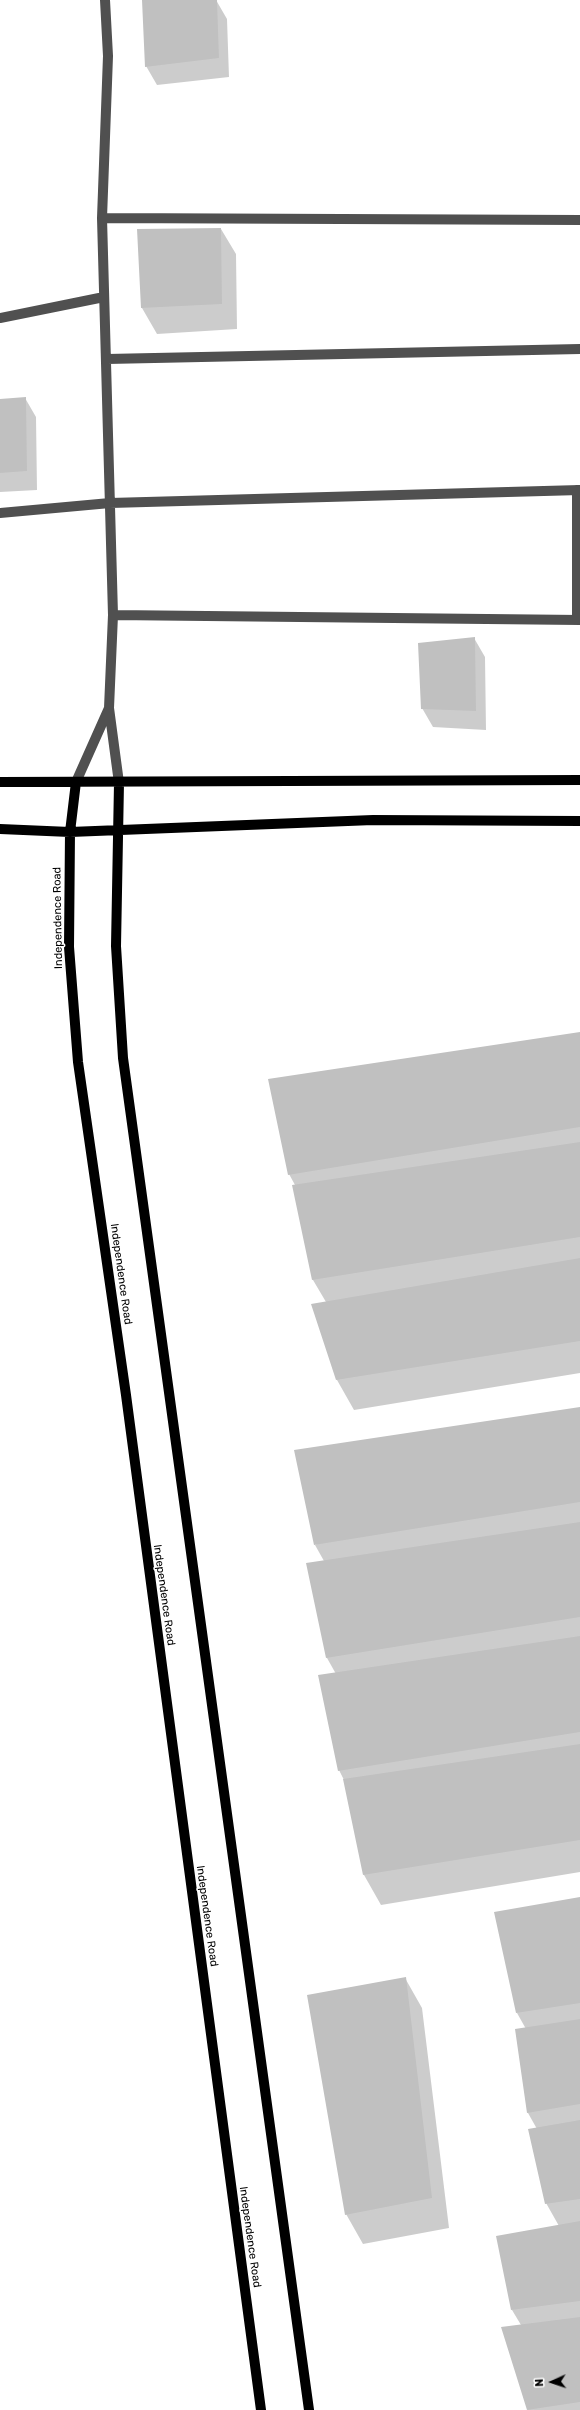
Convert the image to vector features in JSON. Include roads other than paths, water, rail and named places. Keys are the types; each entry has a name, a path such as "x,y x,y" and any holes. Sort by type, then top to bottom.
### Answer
{"main road":[{"path":"0,782 119,783 580,780"},
{"name":"Independence Road","path":"76,782 70,832 69,947 78,1062 126,1395 260,2410"},
{"path":"119,783 116,946 123,1058 309,2410"},
{"path":"0,829 70,832 373,820 580,821"}],"street":[{"path":"105,0 108,56 102,218 113,615 109,708 119,783"},
{"path":"102,218 580,220"},
{"path":"0,318 104,297"},
{"path":"106,359 580,349"},
{"path":"0,513 110,503 579,490 579,620 113,615"},
{"path":"76,782 109,708"}]}
